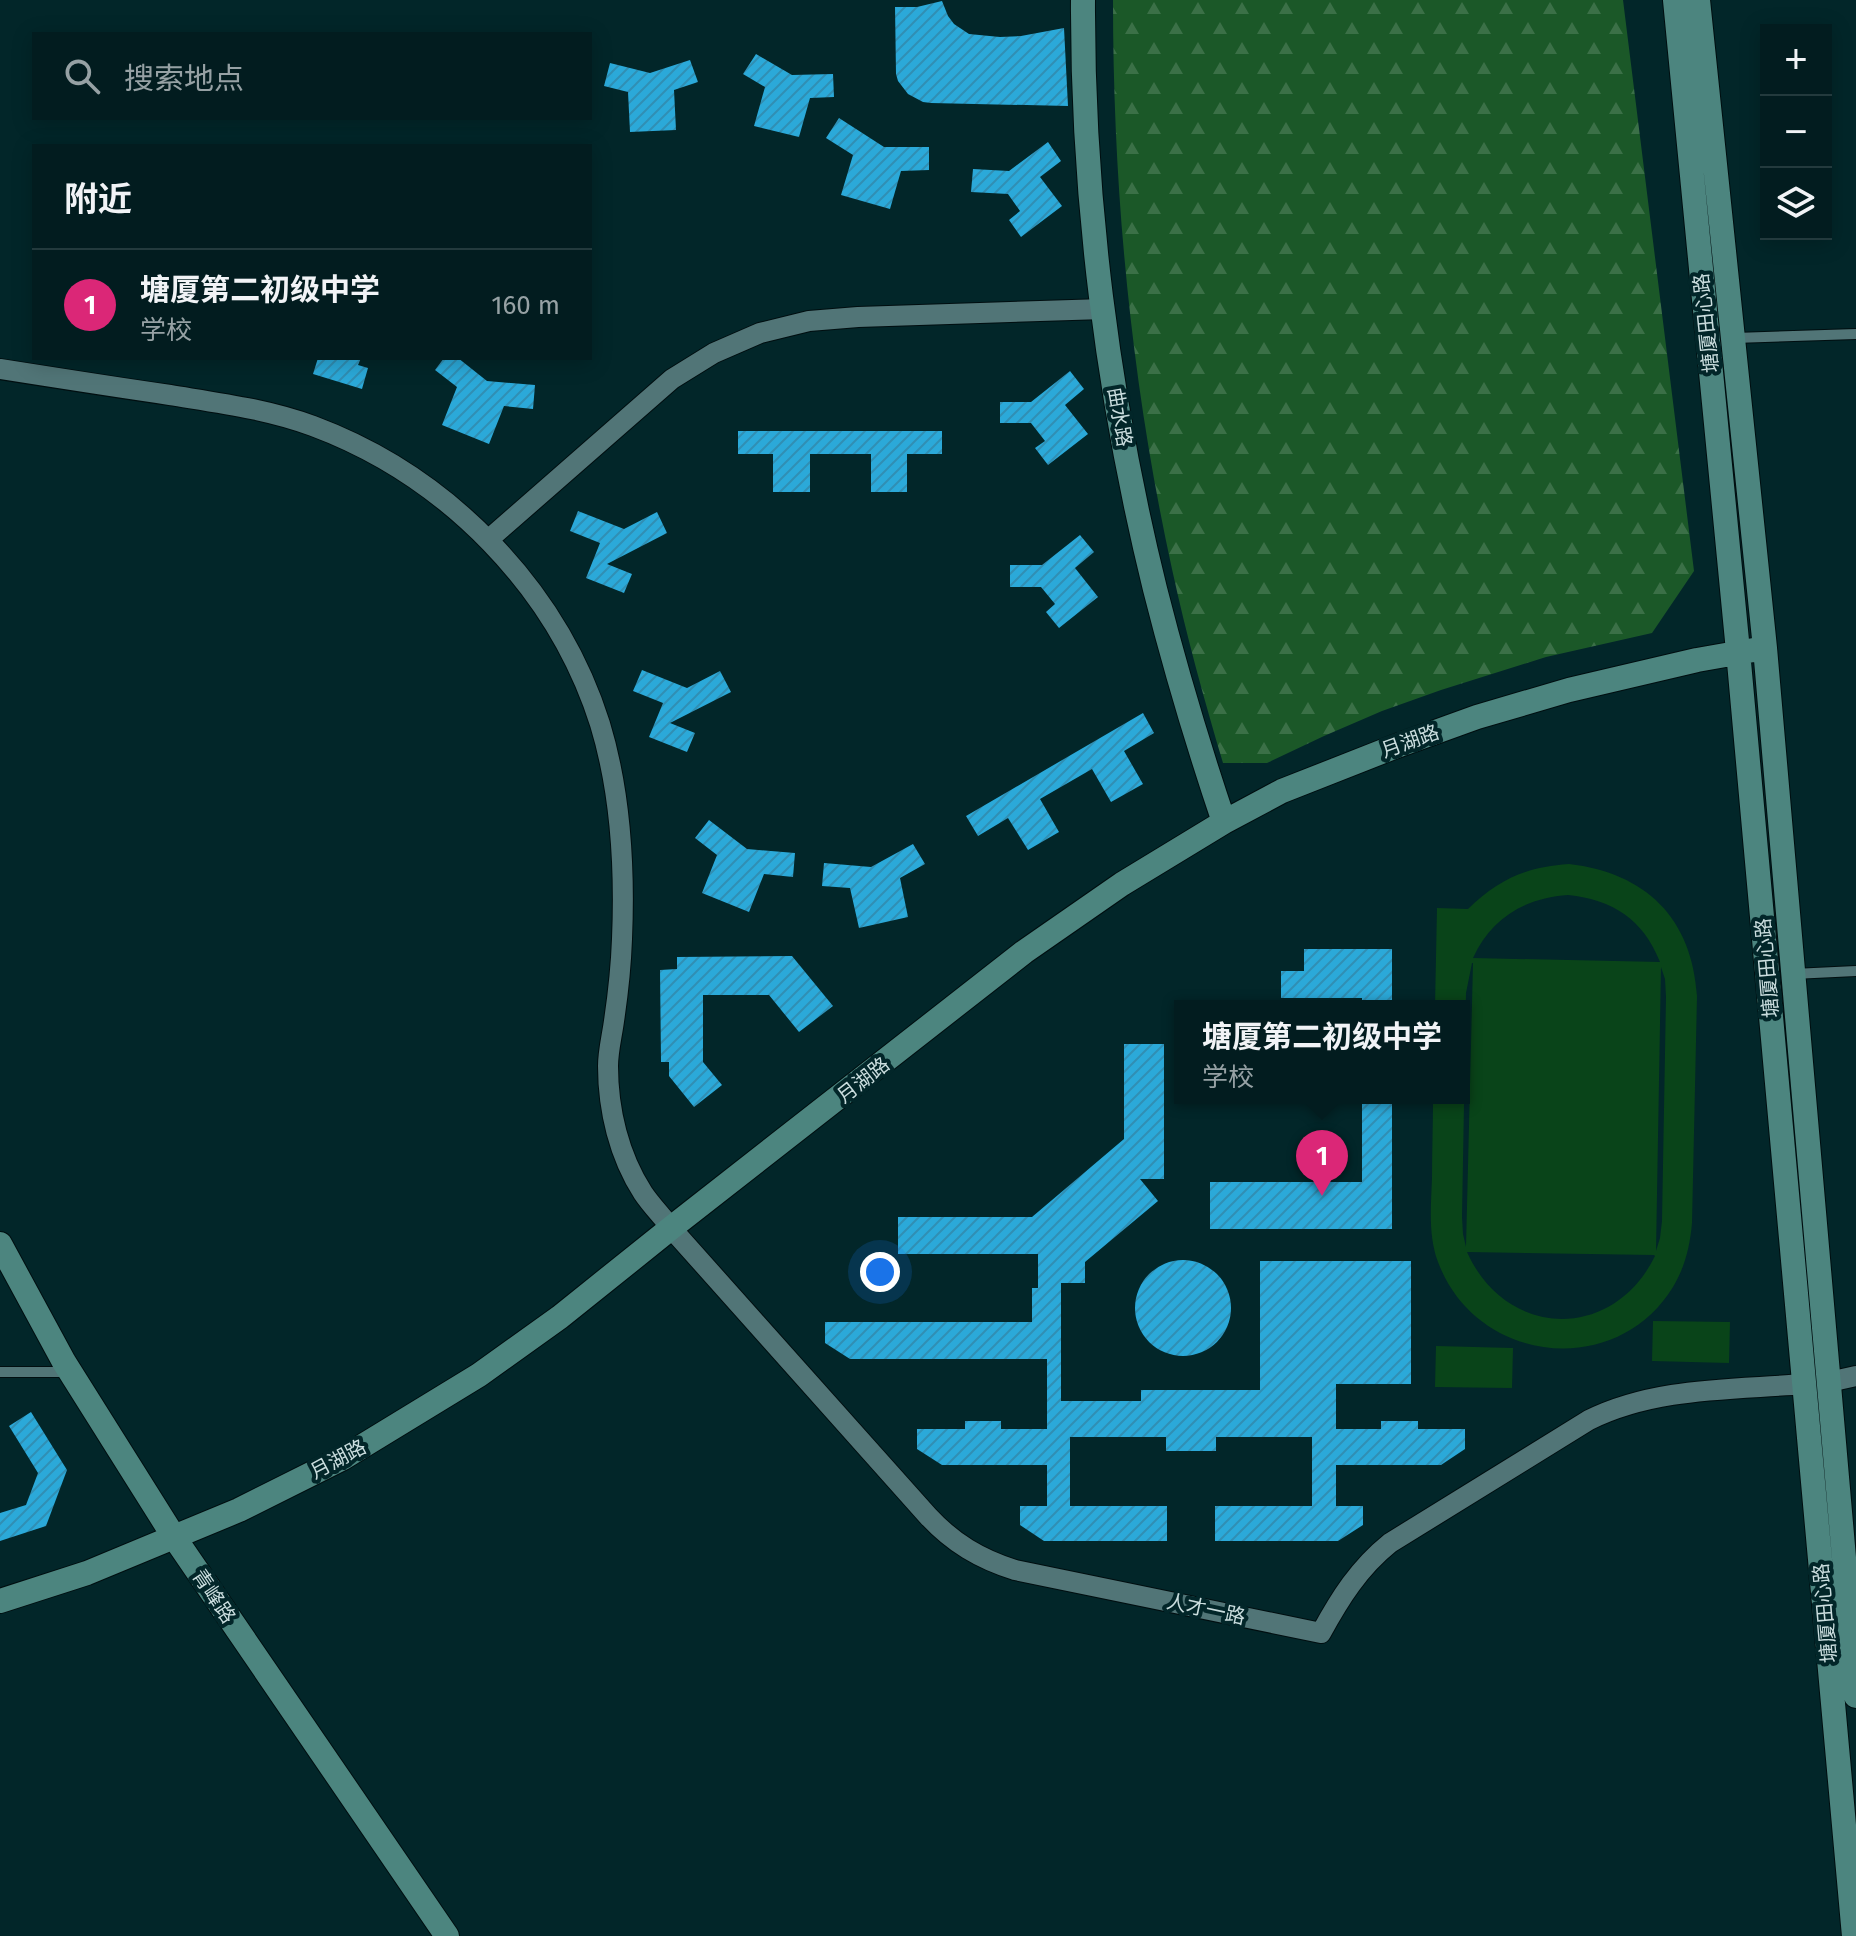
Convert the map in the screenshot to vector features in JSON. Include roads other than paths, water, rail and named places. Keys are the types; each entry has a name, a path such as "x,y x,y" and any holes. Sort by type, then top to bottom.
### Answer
{"street":[{"name":"曲水路","path":"1083,0 1090,167 1104,309 1124,438 1154,586 1224,822"},
{"name":"塘厦田心路","path":"1675,0 1738,651 1854,1936"},
{"name":"塘厦田心路","path":"1698,0 1765,648 1856,1696"},
{"path":"488,540 672,379 714,353 760,333 809,321 858,317 1104,309"},
{"path":"0,369 254,409 313,426 369,451 421,483 469,521 511,565 547,614 577,667 599,724 614,783 624,902 621,960 608,1063 610,1108 622,1152 643,1192 671,1228"},
{"name":"月湖路","path":"0,1601 87,1573 239,1510 343,1458 479,1375 560,1317 1024,952 1122,884 1224,822 1282,791 1477,717 1569,690 1738,651 1765,648"},
{"name":"人才一路","path":"671,1228 928,1516 958,1544 985,1559 1015,1570 1321,1633 1351,1582 1390,1543 1589,1420 1625,1404 1666,1395 1804,1384"},
{"name":"青峰路","path":"0,1244 70,1372 174,1537 447,1936"},
{"path":"1829,1382 1856,1376"}],"lane":[{"path":"1734,338 1856,334"},
{"path":"1793,974 1856,971"},
{"path":"0,1372 70,1372"}],"place":[{"name":"塘厦第二初级中学","path":"1322,1196"}]}
